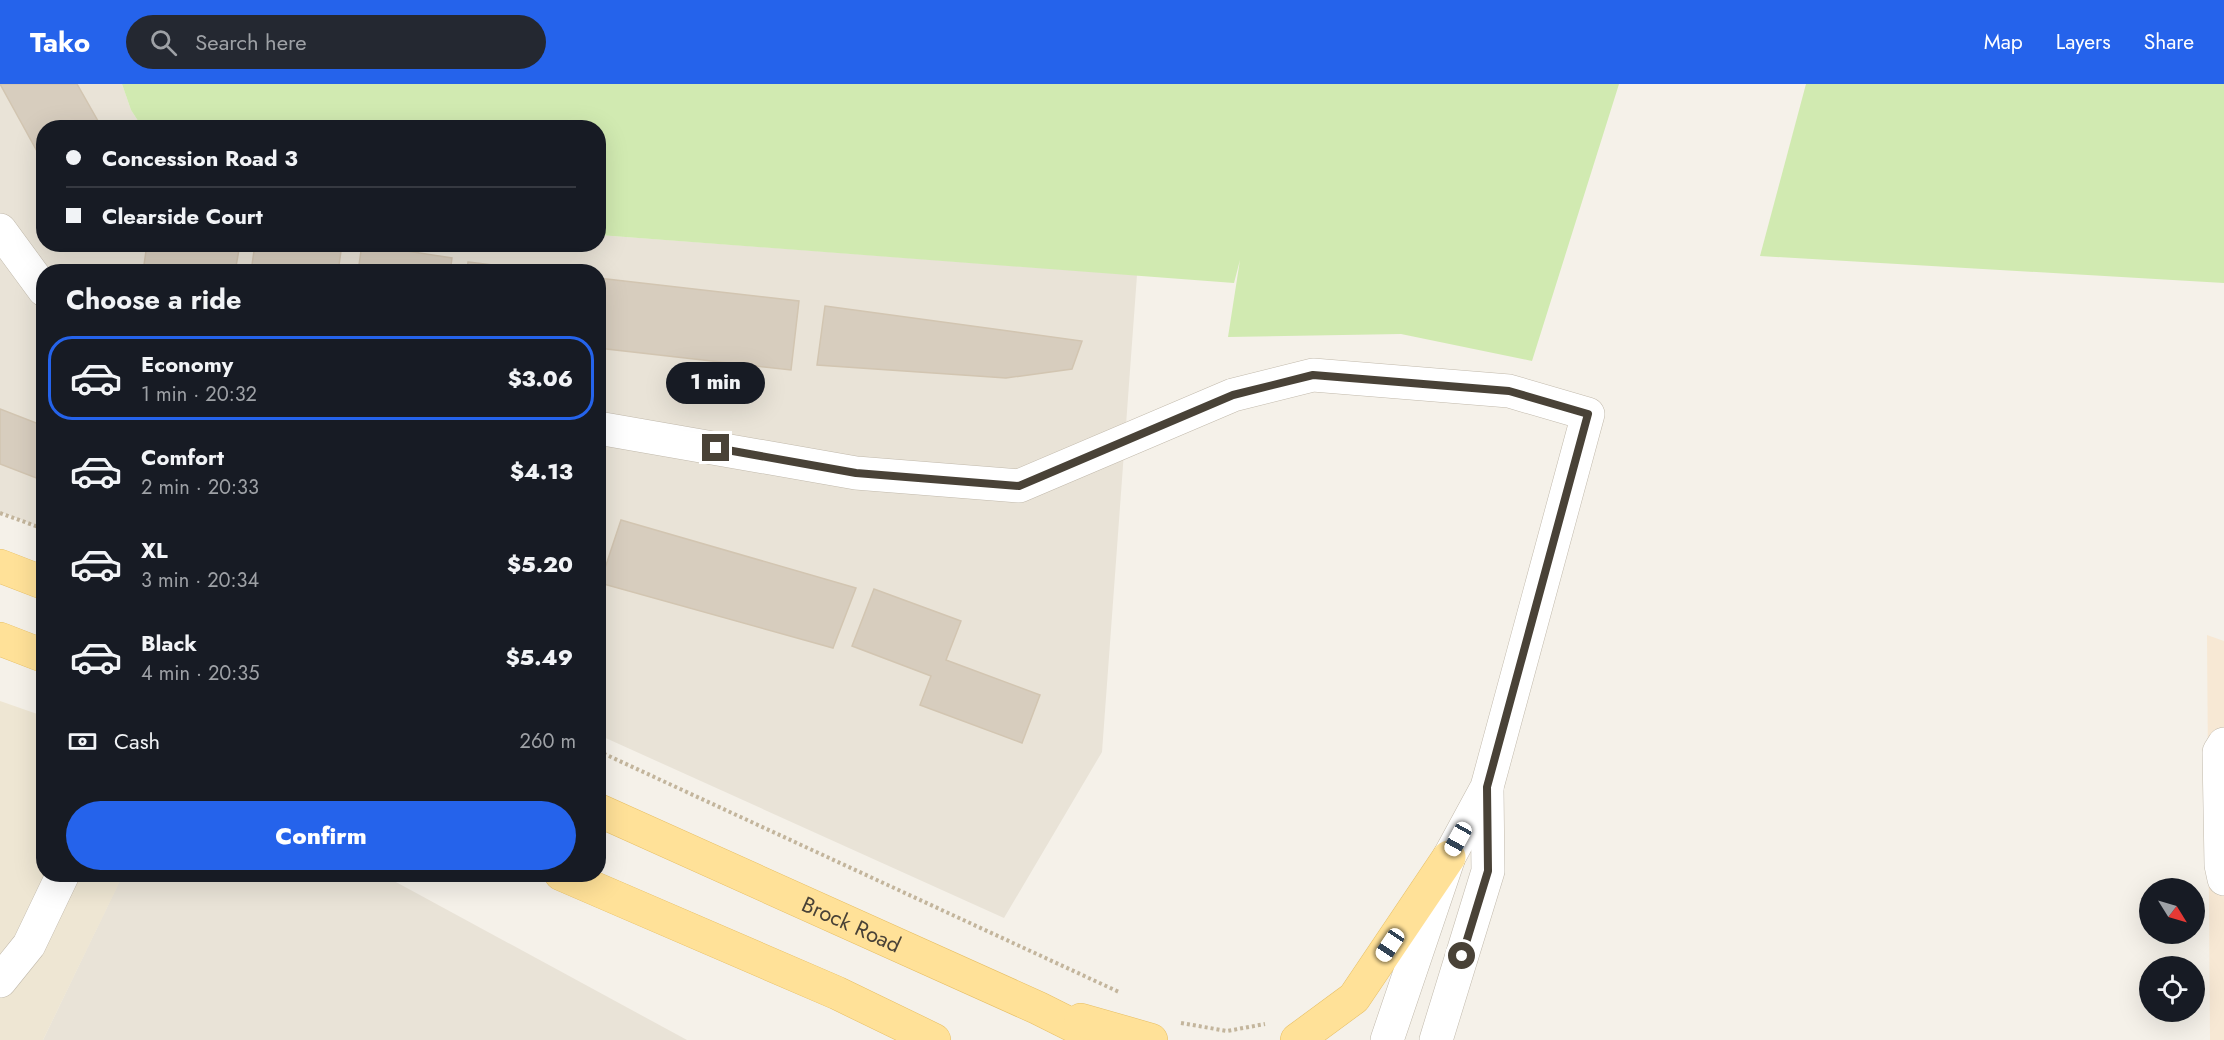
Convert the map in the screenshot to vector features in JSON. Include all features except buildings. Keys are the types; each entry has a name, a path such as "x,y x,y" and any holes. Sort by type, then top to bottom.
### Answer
{"main road":[{"path":"0,566 36,580"},
{"path":"0,639 36,653"},
{"name":"Brock Road","path":"606,814 1038,1008 1102,1040"},
{"path":"1285,1031 1354,998 1449,857"},
{"path":"580,882 837,993 934,1040"},
{"path":"1038,1008 1161,1031"}],"street":[{"path":"0,230 36,279"},
{"path":"606,429 856,473 1019,486 1233,395 1313,375 1509,391 1588,414 1487,787 1449,857 1387,1040"},
{"path":"2224,744 2219,752 2221,864 2224,879"},
{"path":"1436,1040 1488,871 1487,787"},
{"path":"0,981 29,945 59,882"}],"path":[{"path":"0,513 36,526"},
{"path":"606,755 1122,994"},
{"path":"1161,1031 1285,1031"}],"shaded area":[{"path":"0,84 122,84 131,110 137,120 36,120 36,252 606,252 606,236 1137,275 1102,752 1004,918 606,738 606,264 36,264 36,525 0,512"},
{"path":"2207,635 2224,641 2224,1040 2210,1040"},
{"path":"0,701 36,714 36,882 120,882 43,1040 0,1040"},
{"path":"119,882 396,882 687,1040 43,1040"}],"green space":[{"path":"122,84 1619,84 1532,361 1401,334 1228,337 1240,260 1234,283 606,236 606,120 137,120 131,110"},
{"path":"1806,84 2224,84 2224,283 1760,256"}],"route":[{"path":"716,448 856,473 1019,486 1233,395 1313,375 1509,391 1588,414 1487,787 1488,871 1462,956"}]}
